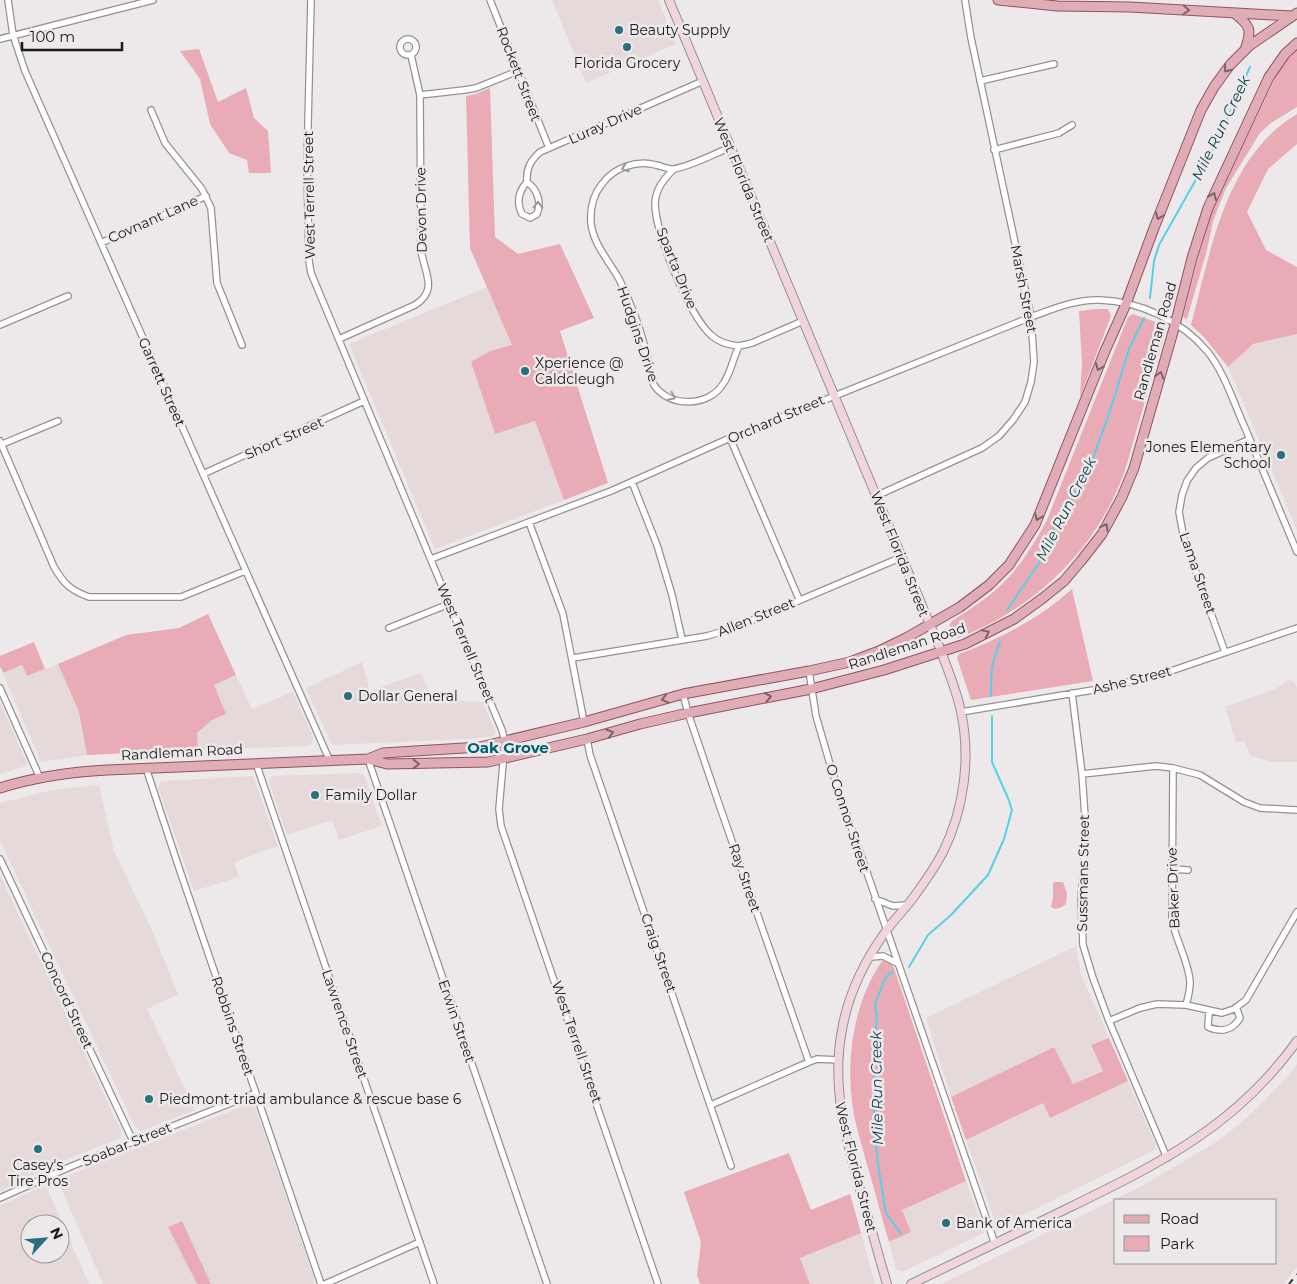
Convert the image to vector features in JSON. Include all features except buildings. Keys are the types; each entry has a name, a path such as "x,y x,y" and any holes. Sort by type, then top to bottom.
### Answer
{"main road":[{"name":"West Florida Street","path":"669,0 902,557 928,624 941,651 961,712 966,764 961,801 952,830 943,852 907,905 886,930 862,970 849,1003 842,1030 837,1080 839,1105 845,1135 887,1284"},
{"path":"998,0 1056,6 1130,7 1295,15"},
{"path":"1234,13 1248,26 1250,32 1245,50"},
{"name":"Randleman Road","path":"368,759 383,752 480,747 505,742 684,694 850,662 906,638 960,606 989,585 1009,565 1035,525 1126,304 1154,228 1202,110 1214,87 1230,65 1245,50 1295,15"},
{"name":"Randleman Road","path":"0,788 40,778 77,772 146,768 368,759 387,764 488,762 587,739 640,724 812,689 884,670 965,644 1006,623 1064,581 1102,534 1122,496 1134,468 1192,258 1208,208 1269,77 1285,54 1297,43"},
{"path":"911,1284 1167,1158 1199,1138 1237,1108 1276,1068 1297,1041"}],"street":[{"name":"Garrett Street","path":"8,0 13,35 25,71 329,760"},
{"path":"0,39 153,0"},
{"name":"West Terrell Street","path":"311,0 307,164 309,261 315,284 502,730 505,742 505,758 499,809 501,826 537,925 658,1284"},
{"name":"Rockett Street","path":"490,0 549,148"},
{"name":"Marsh Street","path":"876,496 982,448 999,436 1025,402 1031,382 1034,362 1030,317 994,150 965,0"},
{"name":"Devon Drive","path":"339,339 415,305 420,302 427,292 429,281 423,263 420,243 420,94 411,55"},
{"path":"980,81 1054,64"},
{"path":"420,94 476,88 518,71"},
{"name":"Luray Drive","path":"527,182 534,189 539,203 537,214 530,218 522,214 518,200 521,188 527,182 530,162 540,152 703,81"},
{"path":"151,110 165,143 206,196 212,216 217,283 242,345"},
{"path":"994,150 1059,133 1072,125"},
{"path":"672,170 731,147"},
{"name":"Hudgins Drive","path":"672,170 655,164 638,164 626,166 612,174 602,183 591,206 591,223 594,237 619,279 630,302 640,330 654,385 664,393 675,400 687,403 697,402 716,392 724,384 739,346"},
{"name":"Sparta Drive","path":"672,170 657,190 655,203 658,223 666,249 700,322 711,335 721,342 739,346"},
{"name":"Covnant Lane","path":"100,243 206,196"},
{"path":"0,325 68,296"},
{"name":"Orchard Street","path":"431,559 632,482 730,438 1030,317 1078,302 1100,300 1126,304 1163,316 1191,336 1207,351 1216,365 1250,439 1297,552"},
{"path":"739,346 752,343 803,321"},
{"name":"Short Street","path":"203,474 364,401"},
{"path":"58,421 1,444 54,566 64,583 75,592 89,597 181,598 245,571"},
{"path":"730,438 799,600"},
{"name":"Lama Street","path":"1225,652 1184,538 1179,512 1187,481 1196,468 1208,458 1250,439"},
{"path":"632,482 657,545 672,595 682,640"},
{"path":"529,522 563,614 584,722"},
{"name":"Allen Street","path":"573,658 707,636 734,628 902,557"},
{"path":"389,628 449,604"},
{"name":"Ashe Street","path":"961,712 1105,688 1161,674 1297,628"},
{"name":"O Connor Street","path":"809,671 816,716 832,771 995,1244"},
{"path":"0,688 40,778"},
{"name":"Sussmans Street","path":"1072,693 1082,774 1086,831 1081,900 1083,945 1109,1021 1167,1158"},
{"name":"Ray Street","path":"684,694 688,713 809,1062"},
{"name":"Craig Street","path":"587,739 590,755 732,1166"},
{"name":"Erwin Street","path":"368,759 547,1284"},
{"name":"Lawrence Street","path":"256,763 434,1284"},
{"path":"1082,774 1156,766 1173,768 1200,775 1244,802 1260,808 1297,810"},
{"name":"Robbins Street","path":"146,768 321,1284"},
{"name":"Baker Drive","path":"1173,768 1172,921 1190,982 1186,1006"},
{"name":"Concord Street","path":"0,859 133,1141"},
{"path":"1171,869 1188,870"},
{"path":"875,899 893,906 907,905"},
{"path":"1109,1021 1140,1008 1157,1004 1186,1006 1222,1013 1236,1007 1246,1000 1256,985 1297,912"},
{"path":"870,957 883,956 897,962"},
{"path":"1209,1011 1208,1026 1213,1029 1228,1030 1236,1025 1240,1018 1236,1007"},
{"path":"711,1105 809,1062 818,1059 839,1060"},
{"name":"Soabar Street","path":"0,1198 133,1141 256,1093"},
{"path":"325,1284 420,1242"}],"shaded area":[{"path":"552,0 658,0 676,44 586,83"},
{"path":"487,287 512,345 490,351 471,362 495,434 535,421 564,500 435,549 349,344"},
{"name":"Jones Elementary School","path":"1297,334 1297,530 1228,367 1253,344"},
{"path":"362,662 370,691 421,673 433,700 483,702 496,733 494,736 467,739 332,745 306,688"},
{"path":"58,664 79,712 87,755 41,762 3,673 22,665 27,676"},
{"path":"236,675 252,709 293,692 313,737 313,742 310,746 198,750 197,733 212,720 226,714 214,685"},
{"path":"1288,680 1294,682 1297,688 1297,762 1271,762 1250,755 1244,741 1236,743 1225,707 1275,689"},
{"path":"0,702 27,763 26,766 0,774"},
{"path":"360,773 364,775 382,826 339,840 332,820 287,835 269,782 272,776"},
{"path":"253,776 278,846 234,862 239,877 194,891 158,787 160,783 162,781"},
{"path":"99,785 114,851 152,930 178,994 147,1009 195,1110 141,1131 135,1127 0,841 0,803 52,790"},
{"path":"0,875 122,1133 121,1138 77,1155 0,1191"},
{"path":"1076,946 1081,975 1109,1038 1091,1045 1103,1070 1073,1084 1054,1047 951,1097 926,1018"},
{"path":"1297,1064 1297,1267 1283,1284 941,1284 1114,1200 1114,1264 1277,1264 1277,1199 1115,1199 1138,1188 1213,1144 1236,1127 1259,1106"},
{"path":"1128,1081 1156,1145 1154,1150 1001,1226 996,1224 966,1140 1043,1103 1050,1118"},
{"path":"249,1104 255,1107 314,1278 313,1284 211,1284 181,1221 168,1227 197,1284 103,1284 59,1183 62,1178"},
{"path":"966,1181 984,1233 902,1272 896,1269 889,1242 911,1232 902,1210"},
{"path":"43,1186 47,1188 58,1214 20,1214 20,1264 70,1264 70,1241 89,1284 0,1284 0,1206"},
{"path":"861,1233 875,1284 810,1284 800,1258"}],"green space":[{"path":"199,49 218,102 246,88 254,118 268,131 271,173 249,173 247,160 229,153 210,124 200,79 180,51"},
{"path":"1297,50 1297,107 1271,123 1260,133 1226,188 1213,221 1207,250 1187,319 1183,317 1213,209 1276,76 1284,63"},
{"path":"490,88 495,237 518,254 560,244 594,318 560,331 608,483 564,500 535,421 495,434 471,362 490,351 512,345 470,248 466,96"},
{"path":"1297,114 1297,144 1268,169 1247,212 1266,250 1297,267 1297,334 1253,344 1228,367 1204,337 1191,325 1206,266 1224,208 1237,180 1253,155 1273,132"},
{"path":"1108,309 1111,316 1080,397 1082,363 1079,311"},
{"path":"1133,314 1164,325 1166,330 1127,464 1108,509 1093,534 1075,557 1033,596 1010,613 958,638 951,634 949,626 952,621 986,598 1005,581 1028,552 1047,520 1128,317"},
{"path":"1072,589 1093,681 971,700 957,658 959,654 1019,627 1060,600"},
{"path":"208,614 236,675 214,685 226,714 212,720 197,733 198,750 87,755 79,712 58,664 126,635 179,628"},
{"path":"34,642 45,669 27,676 22,665 3,673 0,666 0,656"},
{"path":"1063,882 1067,893 1066,904 1055,909 1051,907 1053,883"},
{"path":"882,961 886,961 894,968 966,1181 902,1210 911,1232 889,1242 856,1124 850,1083 852,1047 859,1010 865,993"},
{"path":"1109,1038 1128,1081 1050,1118 1043,1103 966,1140 951,1097 1054,1047 1073,1084 1103,1071 1091,1045"},
{"path":"789,1153 811,1210 850,1194 861,1233 800,1258 810,1284 700,1284 697,1275 701,1242 684,1192"},
{"path":"182,1221 211,1284 197,1284 168,1227"}],"waterway":[{"name":"Mile Run Creek","path":"1150,298 1154,261 1159,245 1216,144 1250,67"},
{"name":"Mile Run Creek","path":"1007,610 1039,563 1054,526 1071,501 1090,466 1109,414 1129,349 1144,318"},
{"name":"Mile Run Creek","path":"991,696 992,668 1000,642"},
{"name":"Mile Run Creek","path":"909,967 928,935 951,915 988,875 1004,839 1012,810 992,762 992,716"},
{"name":"Mile Run Creek","path":"893,972 885,979 875,1004 877,1017 874,1047 874,1126 886,1213 901,1234"}],"railway":[{"path":"1289,1284 1297,1274"}],"place":[{"name":"Beauty Supply","path":"619,30"},
{"name":"Florida Grocery","path":"627,47"},
{"name":"Xperience @ Caldcleugh","path":"525,371"},
{"name":"Jones Elementary School","path":"1281,455"},
{"name":"Dollar General","path":"348,696"},
{"name":"Family Dollar","path":"315,795"},
{"name":"Piedmont triad ambulance & rescue base 6","path":"149,1099"},
{"name":"Casey's Tire Pros","path":"38,1149"},
{"name":"Bank of America","path":"946,1223"}],"district":[{"name":"Oak Grove","path":"508,748"}]}
